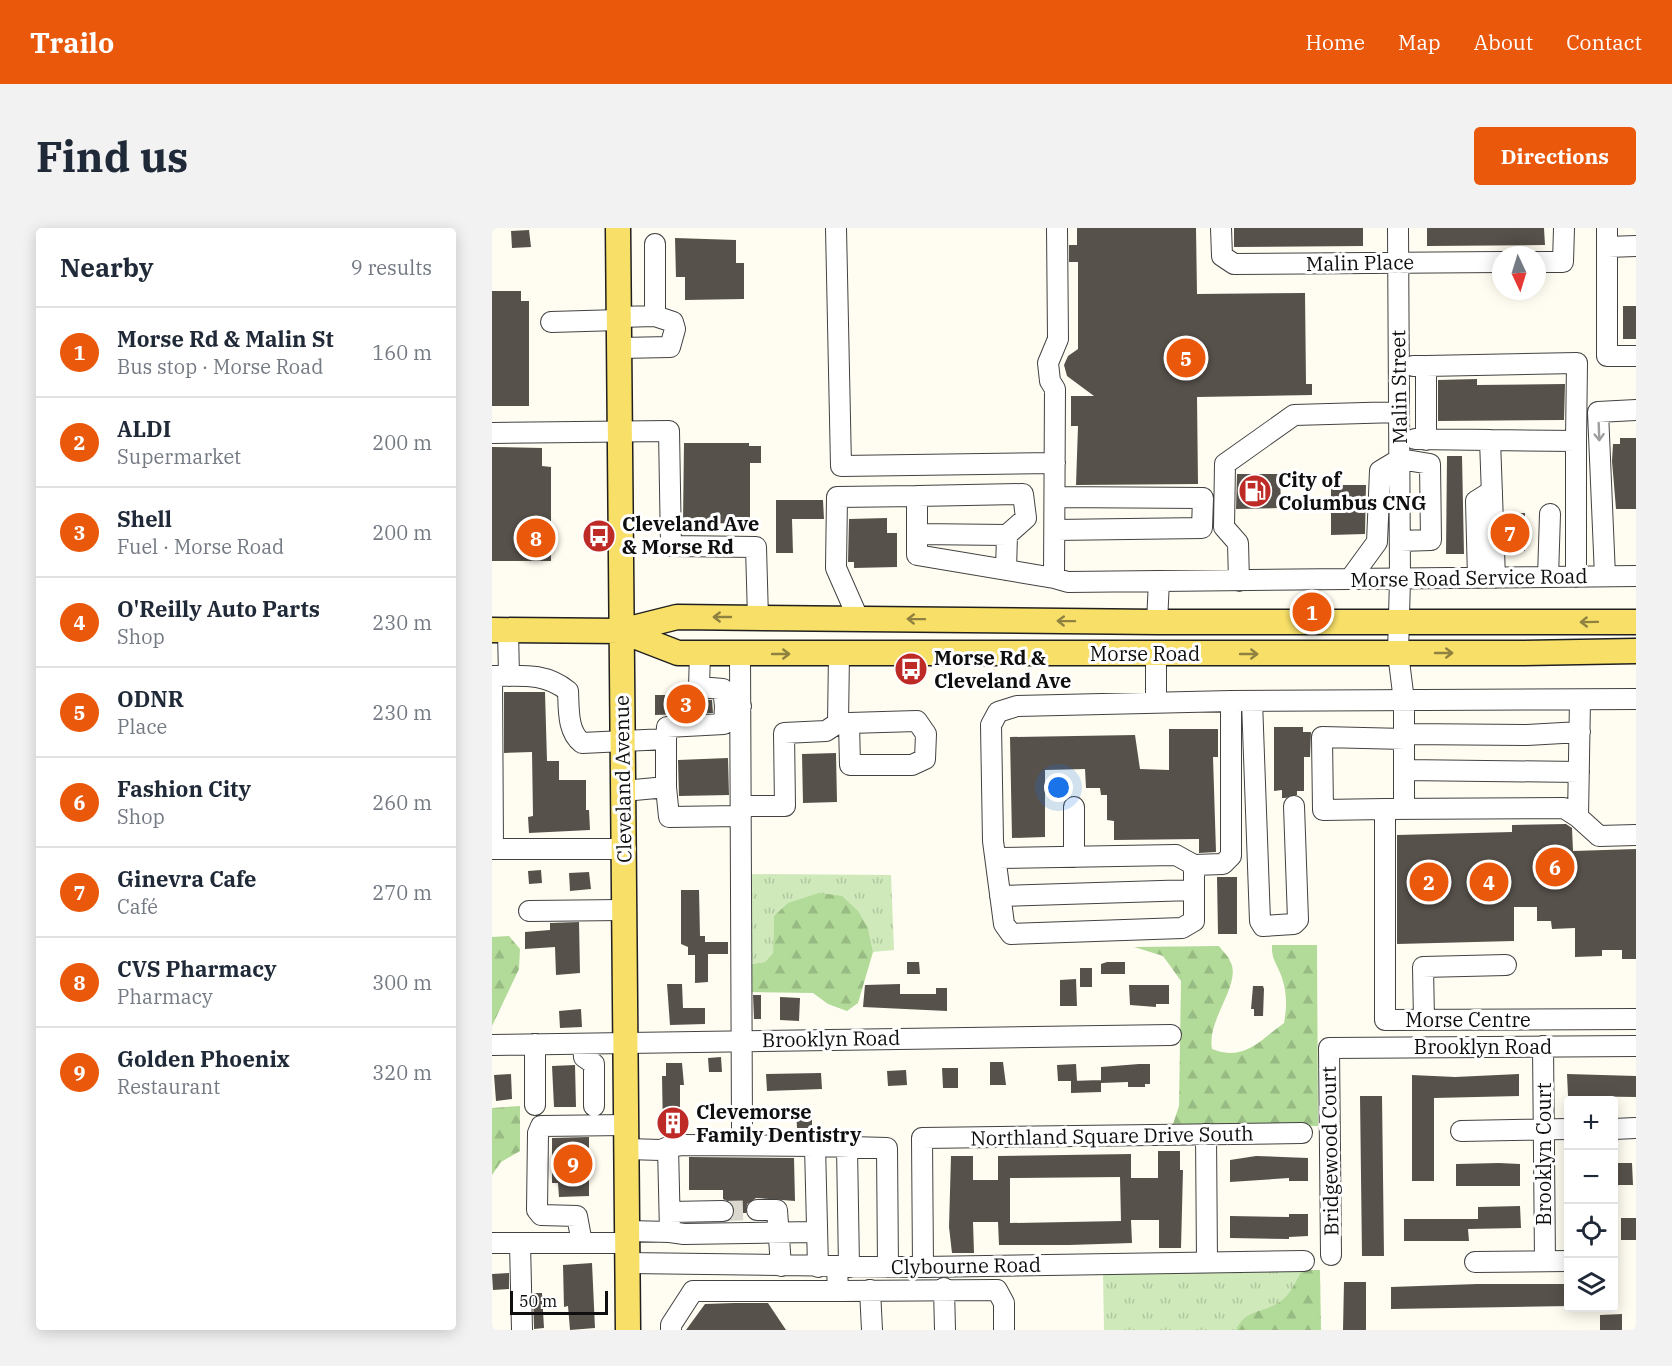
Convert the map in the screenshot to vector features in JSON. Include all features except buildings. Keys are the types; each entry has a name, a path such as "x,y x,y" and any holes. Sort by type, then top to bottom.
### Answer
{"main road":[{"name":"Cleveland Avenue","path":"618,228 621,631 626,849 622,910 627,1125 627,1330"},
{"name":"Morse Road","path":"500,630 621,631 677,617 1283,623 1636,622"},
{"path":"998,653 1119,635 1157,622"},
{"path":"1156,654 1170,644 1233,636 1283,623"},
{"name":"Morse Road","path":"621,631 678,653 1156,654 1636,651"}],"street":[{"path":"836,228 841,466 1055,463"},
{"path":"1057,228 1058,339 1048,363 1050,381 1055,389 1055,530 1061,580"},
{"name":"Malin Place","path":"1221,228 1222,256 1234,264 1492,262"},
{"name":"Malin Street","path":"1394,809 1404,770 1405,736 1404,700 1398,653 1400,438 1398,228"},
{"path":"1546,262 1563,262 1564,228"},
{"path":"1636,246 1608,237 1607,356 1636,356"},
{"path":"655,244 655,316"},
{"path":"551,322 655,316 673,322 675,329 670,347 620,348"},
{"path":"1399,365 1577,363 1576,577"},
{"path":"1426,366 1426,440"},
{"path":"1605,576 1598,412 1636,410"},
{"path":"1239,580 1238,543 1224,527 1225,464 1294,415 1399,412"},
{"path":"492,433 552,424 620,433 669,431 671,546 756,547 758,618"},
{"path":"1400,438 1576,441"},
{"path":"1487,578 1492,491 1490,440"},
{"path":"1350,579 1377,542 1380,471 1400,459 1430,464 1431,540 1400,541"},
{"path":"858,618 836,568 837,497 1023,494 1026,518 1007,535 917,534 917,496"},
{"path":"1055,497 1203,498 1202,528 1055,530"},
{"path":"1400,502 1430,503"},
{"path":"1548,577 1550,514"},
{"name":"Morse Road Service Road","path":"917,534 917,555 1061,580 1636,576"},
{"path":"1006,570 1007,535"},
{"path":"1157,622 1159,581"},
{"path":"500,630 493,849 626,849"},
{"path":"700,653 699,687 723,689 733,706"},
{"path":"740,653 733,706 741,811 742,1129"},
{"path":"733,706 724,724 667,727 666,787 669,817 785,806 784,733 826,731 843,723 839,654"},
{"path":"1156,654 1156,702"},
{"path":"498,676 546,677 568,691 570,720 575,737 582,743 666,739"},
{"path":"1194,865 1194,921 1182,928 1011,934 1004,924 993,841 991,725 998,712 1017,705 1156,702 1636,699"},
{"path":"1578,817 1580,700"},
{"path":"997,858 1176,855 1194,865 1223,864 1231,856 1232,701"},
{"path":"1252,701 1260,921 1263,926 1294,924 1298,920 1294,806"},
{"path":"1580,732 1527,735 1322,737 1323,810 1564,808 1599,836 1636,835"},
{"path":"1404,770 1579,772"},
{"path":"624,791 666,787"},
{"path":"1074,807 1074,857"},
{"name":"Morse Centre","path":"1394,809 1385,1020 1636,1019"},
{"path":"1000,896 1193,890"},
{"path":"529,911 622,910"},
{"path":"1424,1020 1423,967 1506,965"},
{"name":"Brooklyn Road","path":"492,1045 1171,1035"},
{"path":"535,1044 535,1105"},
{"path":"583,1044 584,1057 594,1064 594,1106"},
{"name":"Brooklyn Court","path":"1543,1046 1545,1261"},
{"name":"Brooklyn Road","path":"1329,1048 1636,1046"},
{"name":"Bridgewood Court","path":"1329,1048 1331,1255"},
{"path":"594,1074 626,1074"},
{"path":"582,1243 577,1216 541,1215 537,1210 538,1133 541,1126 627,1125"},
{"path":"1618,1129 1635,1128"},
{"path":"1461,1131 1564,1130"},
{"name":"Northland Square Drive South","path":"923,1267 922,1138 1302,1132"},
{"path":"1206,1134 1207,1262"},
{"path":"627,1149 661,1150 682,1145 887,1148 888,1267"},
{"path":"815,1146 817,1232 834,1267"},
{"path":"668,1147 670,1232"},
{"path":"838,1291 834,1267 847,1147"},
{"path":"757,1210 777,1210 781,1266"},
{"path":"670,1212 723,1211"},
{"path":"628,1246 670,1232 684,1234 817,1232"},
{"name":"Clybourne Road","path":"492,1243 582,1243 628,1246 781,1266 923,1267 1304,1260"},
{"path":"520,1243 522,1330"},
{"path":"1475,1262 1564,1261"},
{"path":"671,1330 671,1325 693,1291 944,1288 997,1290 1004,1303 1004,1330"},
{"path":"944,1288 945,1330"},
{"path":"870,1290 872,1330"}],"green space":[{"path":"745,874 891,875 894,950 873,952 868,928 774,916 773,953 765,962 745,965"},
{"path":"819,893 842,896 858,911 868,928 873,952 858,1003 847,1011 828,1004 813,993 745,992 745,965 765,962 773,953 774,916 788,903"},
{"path":"509,936 520,949 519,969 492,1026 492,937"},
{"path":"1272,945 1317,945 1318,1126 1172,1127 1179,1106 1181,981 1163,956 1134,947 1219,946 1229,959 1233,970 1232,980 1214,1026 1212,1049 1233,1053 1251,1048 1284,1023 1285,989 1274,959"},
{"path":"520,1106 520,1151 501,1162 492,1175 492,1108"},
{"path":"1302,1270 1290,1292 1283,1299 1273,1306 1244,1318 1236,1330 1104,1330 1103,1273"},
{"path":"1302,1270 1320,1270 1321,1330 1236,1330 1244,1318 1273,1306 1283,1299 1290,1292"}],"tunnel":[{"path":"723,1211 757,1210"}],"place":[{"name":"ODNR","path":"1186,358"},
{"name":"City of Columbus CNG","path":"1255,491"},
{"name":"Ginevra Cafe","path":"1510,533"},
{"name":"Cleveland Ave & Morse Rd","path":"599,536"},
{"name":"CVS Pharmacy","path":"536,538"},
{"name":"Morse Rd & Malin St","path":"1312,612"},
{"name":"Morse Rd & Cleveland Ave","path":"911,669"},
{"name":"Shell","path":"686,704"},
{"name":"Fashion City","path":"1555,867"},
{"name":"ALDI","path":"1429,882"},
{"name":"O'Reilly Auto Parts","path":"1489,882"},
{"name":"Clevemorse Family Dentistry","path":"673,1123"},
{"name":"Golden Phoenix","path":"573,1164"}]}
